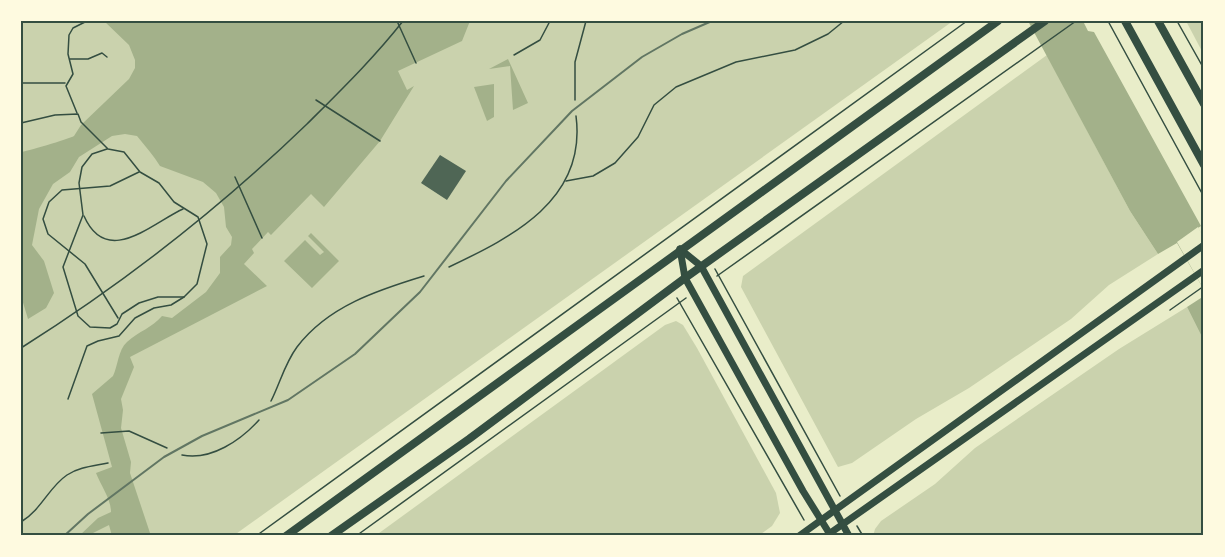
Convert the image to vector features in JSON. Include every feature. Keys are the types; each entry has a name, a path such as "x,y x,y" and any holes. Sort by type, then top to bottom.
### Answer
{"main road":[{"path":"286,536 998,21"},
{"path":"331,536 469,439 701,266 1045,21"},
{"path":"1125,21 1204,165"},
{"path":"1158,21 1204,104"},
{"path":"799,536 1204,246"},
{"path":"680,249 701,266 849,536"},
{"path":"680,249 685,278 829,535 1204,270"}],"lane":[{"path":"64,536 106,501 173,452 218,429 266,411 312,385 355,354 403,310 437,271 518,168 575,108 617,74 654,49 712,21"}],"path":[{"path":"67,82 73,74 69,59 69,34 73,28 87,21"},
{"path":"397,21 416,63"},
{"path":"21,348 102,294 221,203 325,106 403,21"},
{"path":"514,55 540,40 550,21"},
{"path":"102,433 137,433 173,452 193,456 223,448 248,431 266,411 293,354 321,323 360,298 437,271 483,251 517,231 544,210 566,181 576,151 574,70 586,21"},
{"path":"566,181 593,176 615,162 638,137 656,102 676,87 736,62 777,56 795,50 828,34 844,21"},
{"path":"256,536 967,21"},
{"path":"1041,45 1076,21"},
{"path":"1108,21 1204,197"},
{"path":"1177,21 1204,69"},
{"path":"69,59 88,59 102,53 107,57"},
{"path":"21,83 67,82"},
{"path":"67,82 81,122 108,148 124,152 140,172 159,183 169,196 199,220 206,236 206,253 197,284 184,297 171,305 154,308 135,318 119,336 87,346 68,399"},
{"path":"316,100 380,141"},
{"path":"21,123 55,115 78,114"},
{"path":"108,148 92,154 79,175 83,215 89,226 101,237 120,240 137,236 184,209"},
{"path":"118,321 111,303 102,294 85,264 48,234 43,219 49,201 58,192 79,187 110,186 140,172"},
{"path":"235,177 262,238"},
{"path":"83,215 63,271 77,312 83,322 93,328 110,328 125,311 154,298 184,297"},
{"path":"710,260 844,504"},
{"path":"1170,310 1203,286"},
{"path":"671,288 810,528"},
{"path":"21,522 42,505 65,477 77,470 108,463"},
{"path":"852,517 863,536"}],"shaded area":[{"path":"21,21 953,21 233,536 21,536"},
{"path":"104,21 470,21 462,41 398,71 407,90 414,86 380,141 324,207 311,194 271,235 268,232 252,249 254,253 244,264 267,286 130,357 134,367 121,399 123,410 121,428 131,462 130,473 151,536 112,536 109,525 87,536 79,536 98,518 111,512 108,497 96,473 112,467 92,394 113,376 122,349 127,342 162,316 172,318 206,292 220,273 220,257 231,245 232,237 226,227 224,207 216,193 203,182 160,166 137,136 125,134 112,136 79,157 70,172 53,184 39,209 32,245 44,261 54,293 46,308 28,319 21,296 21,152 74,136 81,125 129,79 135,68 135,60 129,45"},
{"path":"1028,21 1083,21 1088,31 1094,32 1201,226 1198,228 1204,238 1204,290 1177,243 1158,254 1130,211"},
{"path":"1186,21 1204,21 1204,55"},
{"path":"1047,55 1130,211 1158,254 1109,285 1071,319 969,388 916,419 852,463 838,467 741,287 743,276"},
{"path":"508,59 528,103 513,110 510,66 489,69"},
{"path":"494,84 494,117 487,121 474,87"},
{"path":"311,233 339,261 312,288 284,261 305,240 320,255 324,252 308,236"},
{"path":"1204,296 1204,341 1187,307"},
{"path":"1187,307 1204,341 1204,536 873,536 881,521 935,484 975,448 1119,349"},
{"path":"676,321 683,325 697,348 776,493 780,513 772,526 758,536 375,536 665,325"}],"pier":[{"path":"1198,227 1204,238 1204,290 1177,242"}],"building":[{"path":"440,155 466,171 447,200 421,183"}]}
